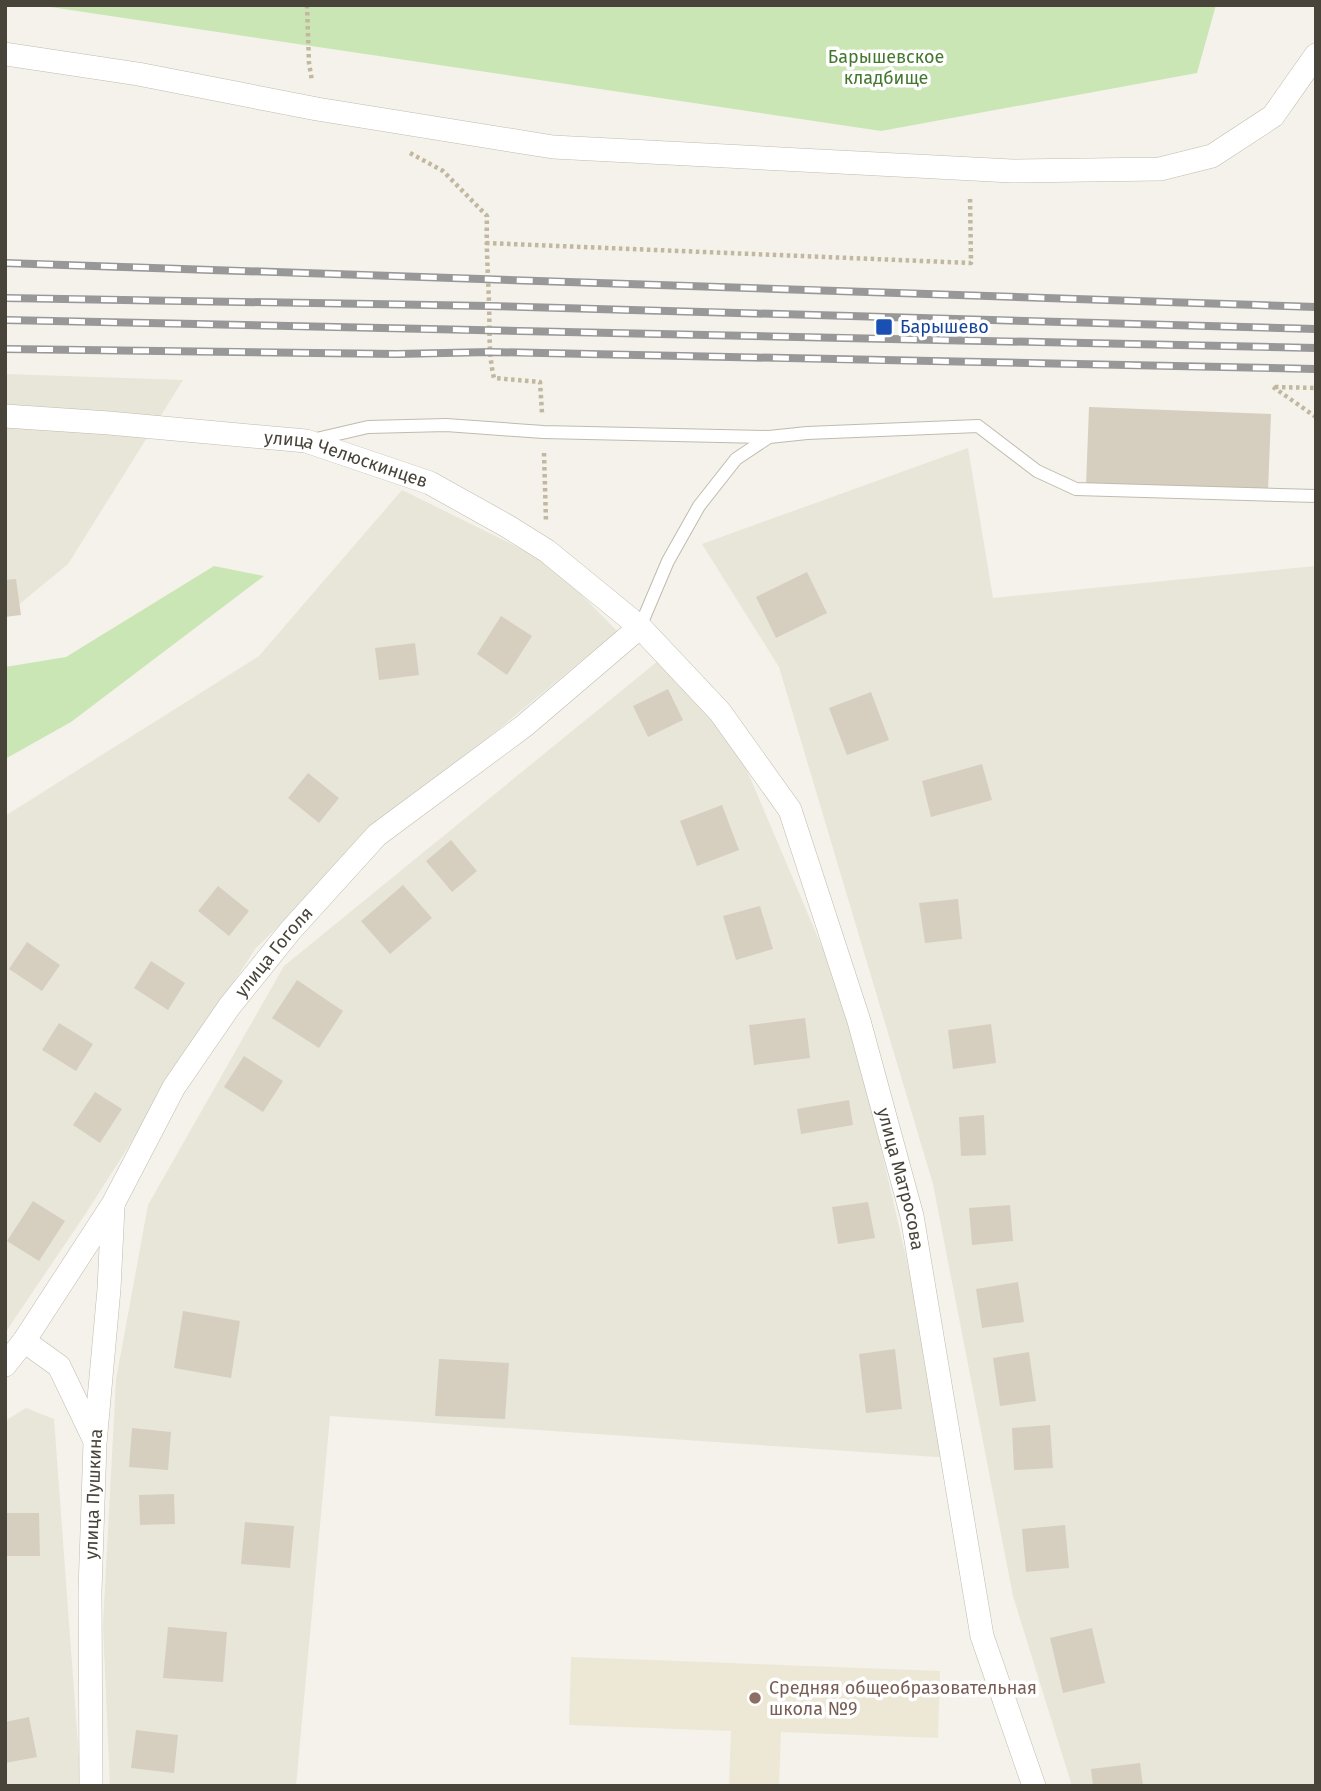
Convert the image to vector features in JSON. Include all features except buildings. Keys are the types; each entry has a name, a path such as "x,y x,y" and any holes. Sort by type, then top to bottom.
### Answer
{"street":[{"path":"5,54 553,148 969,170 1160,169 1212,156 1273,116 1316,55"},
{"name":"улица Челюскинцев","path":"5,416 306,442 430,483 547,551 640,627"},
{"name":"улица Гоголя","path":"5,1365 24,1341 113,1204 174,1087 229,1007 290,931 377,835 524,726 640,627"},
{"name":"улица Матросова","path":"640,627 720,712 790,810 859,1021 912,1216 982,1636 1034,1786"},
{"name":"улица Пушкина","path":"91,1786 90,1591 95,1443 110,1289 113,1204"},
{"path":"24,1341 59,1366 95,1443"}],"lane":[{"path":"306,442 368,426 446,425 543,432 769,437 978,426 1037,471 1076,489 1316,496"},
{"path":"640,627 668,561 699,506 736,459 769,437"}],"path":[{"path":"307,5 309,63 317,109"},
{"path":"409,152 443,171 487,216 491,364 494,378 540,382 547,551"},
{"path":"486,243 971,263 969,170"},
{"path":"1316,388 1273,387 1316,417"}],"shaded area":[{"path":"5,374 183,380 68,564 5,616"},
{"path":"968,448 993,598 1316,566 1316,1786 1072,1786 1013,1596 933,1184 779,667 702,544"},
{"path":"402,490 550,563 617,631 371,835 255,949 86,1213 5,1333 5,816 259,656"},
{"path":"658,661 688,680 746,768 850,1013 952,1458 330,1416 296,1786 110,1786 103,1625 116,1380 148,1205 284,966"},
{"path":"26,1408 54,1419 81,1786 5,1786 5,1421"},
{"name":"Средняя общеобразовательная школа №9","path":"571,1657 940,1671 938,1738 781,1732 779,1786 729,1786 731,1731 569,1725"}],"green space":[{"name":"Барышевское кладбище","path":"37,5 1216,5 1197,73 881,131"},
{"path":"214,566 264,576 71,722 5,759 5,667 66,657"}],"railway":[{"path":"5,263 1316,307"},
{"path":"5,298 489,306 1316,329"},
{"path":"5,320 1316,348"},
{"path":"5,349 397,354 490,352 1316,369"}],"place":[{"name":"Барышево","path":"884,327"},
{"name":"Средняя общеобразовательная школа №9","path":"755,1698"}]}
